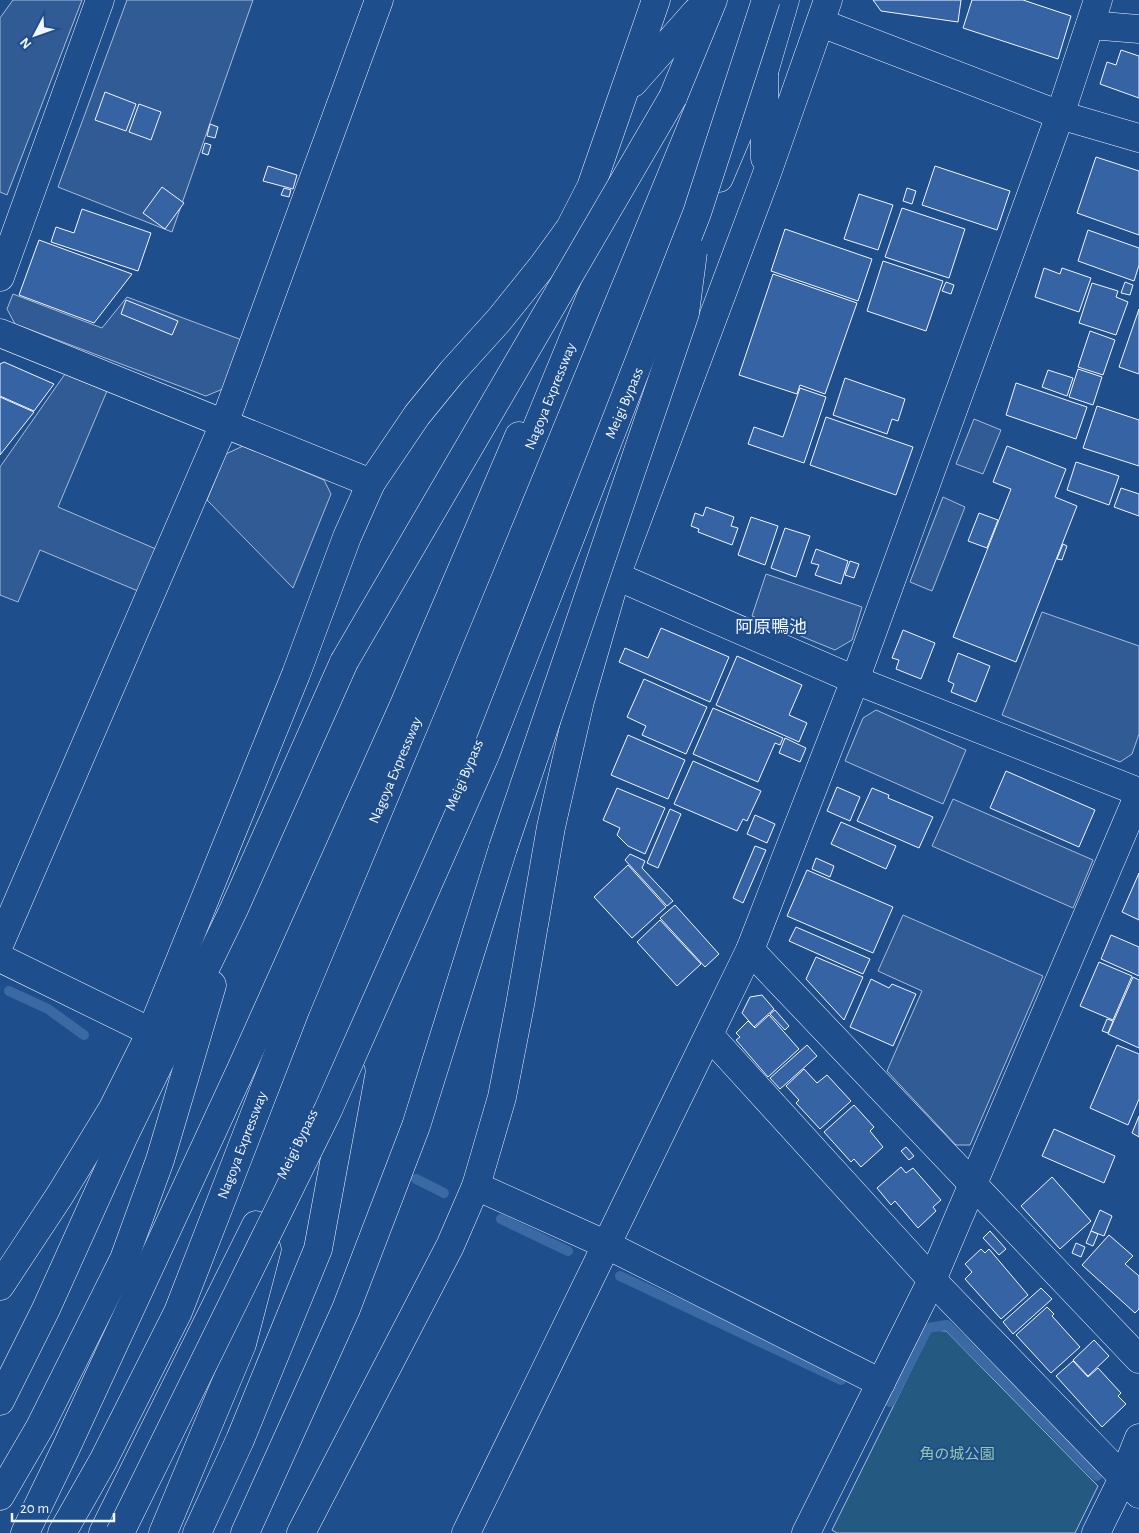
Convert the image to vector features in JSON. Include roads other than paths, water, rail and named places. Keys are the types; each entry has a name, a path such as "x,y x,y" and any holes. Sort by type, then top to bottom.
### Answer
{"main road":[{"path":"0,277 100,0"},
{"path":"0,943 224,424 379,0"},
{"path":"0,1286 60,1195 113,1108 151,1032 296,674 347,537 371,484 417,415 452,372 499,320 570,228 591,188 656,0"},
{"path":"120,1533 328,1110 486,753 697,213 766,0"},
{"name":"Meigi Bypass","path":"104,1533 361,1013 764,72 785,0"},
{"path":"623,94 703,4"},
{"path":"25,1533 258,1031 404,705 601,247 703,4"},
{"name":"Nagoya Expressway","path":"62,1533 103,1461 178,1312 296,1008 674,97 703,4"},
{"path":"300,1533 450,1246 476,1186 502,1097 551,827 580,701 616,576 766,176 825,12 1060,115 1139,138"},
{"path":"466,1533 750,950 855,680 1060,115 1094,12 1139,29"},
{"path":"764,72 766,176"},
{"path":"0,1401 46,1309 123,1138 234,909 344,662 674,97"},
{"path":"601,247 611,129"},
{"path":"245,1533 346,1309 416,1126 504,848 685,313 697,213"},
{"path":"0,333 371,484"},
{"path":"616,576 855,680 1139,793 932,1280 806,1533"},
{"path":"0,1496 40,1426 124,1259 160,1160 234,909"},
{"path":"750,950 1139,1359"},
{"path":"0,958 151,1032"},
{"path":"196,1533 240,1440 318,1249 361,1013"},
{"path":"709,1035 932,1280 1131,1486"},
{"path":"476,1186 607,1245 881,1383"},
{"path":"163,1533 242,1344 273,1223"},
{"path":"1096,1533 1131,1486 1139,1438"}],"waterway":[{"path":"9,991 48,1009 84,1035"},
{"path":"416,1179 444,1193"},
{"path":"501,1219 568,1251"},
{"path":"620,1276 841,1380"},
{"path":"890,1402 928,1328 947,1325 1097,1476"}],"district":[{"name":"阿原鴨池","path":"771,627"}],"park label":[{"name":"角の城公園","path":"957,1454"}]}
